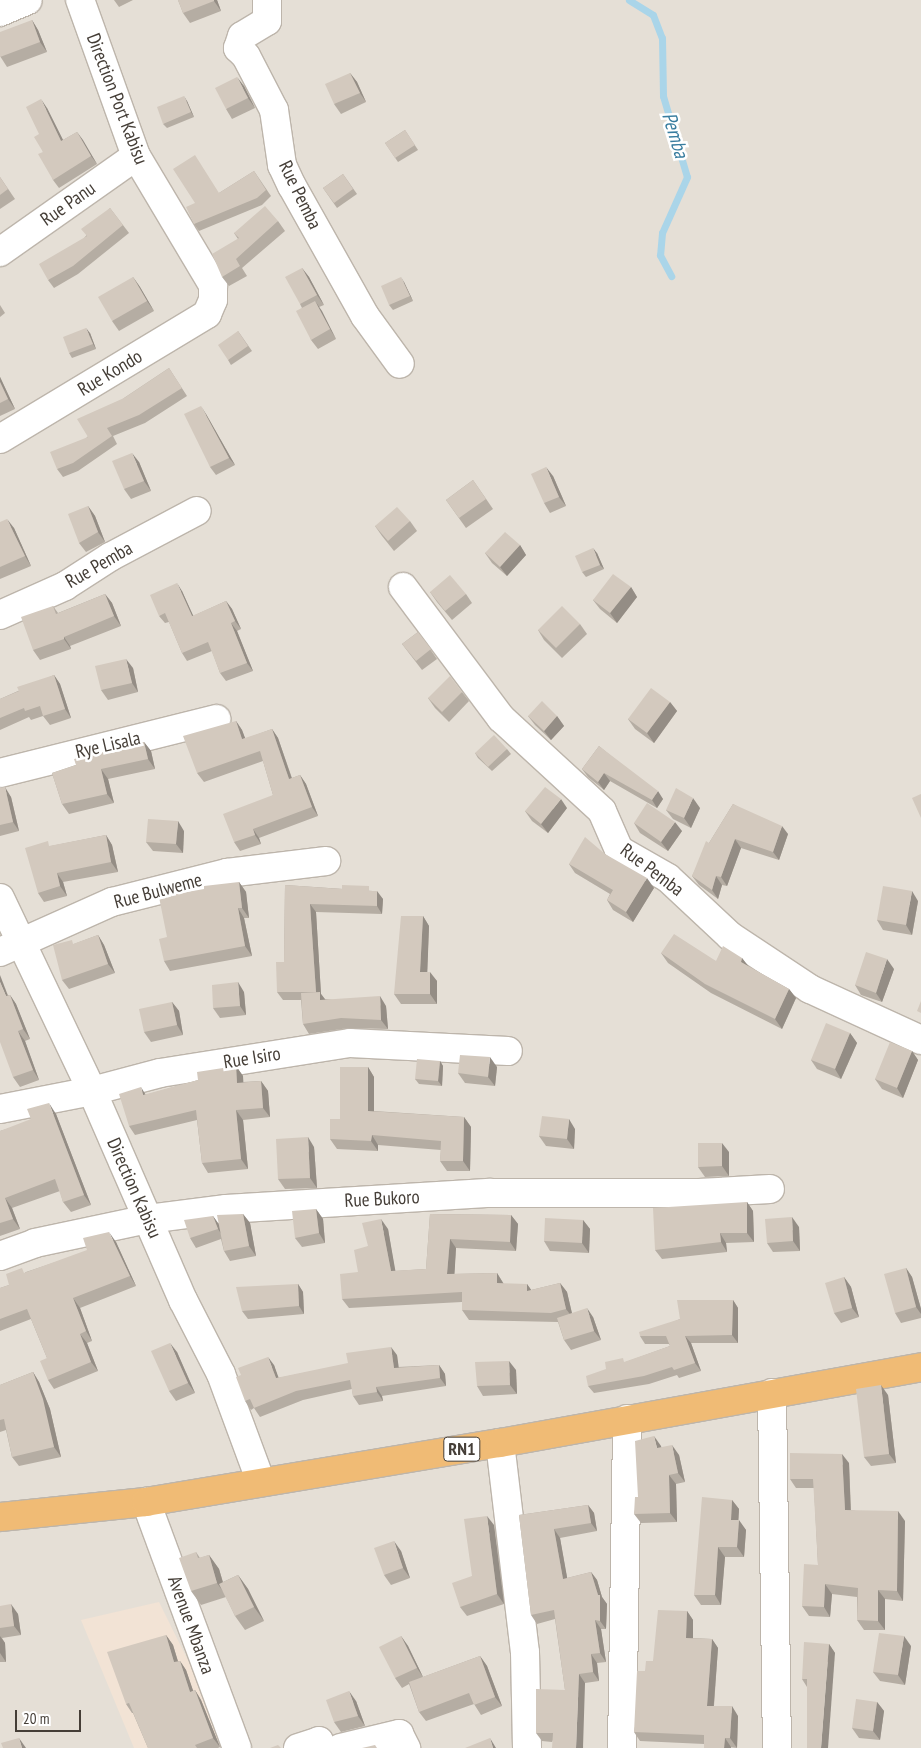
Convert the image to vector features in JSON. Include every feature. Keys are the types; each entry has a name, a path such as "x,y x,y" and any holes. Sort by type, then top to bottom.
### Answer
{"highway":[{"name":"RN1","path":"0,1517 146,1502 500,1443 921,1367"}],"street":[{"path":"0,12 28,0"},
{"name":"Direction Port Kabisu","path":"80,0 136,156 213,285 213,300"},
{"name":"Rue Pemba","path":"268,0 267,21 242,36 238,48 246,56 274,110 282,165 292,186 365,316 400,364"},
{"name":"Rue Panu","path":"0,252 136,156"},
{"name":"Rue Kondo","path":"0,439 207,314 213,300"},
{"name":"Rue Pemba","path":"0,615 65,586 110,557 197,511"},
{"name":"Rue Pemba","path":"403,587 501,718 602,811 618,850 668,878 730,936 810,989 921,1040"},
{"name":"Rye Lisala","path":"0,773 216,719"},
{"name":"Rue Bulweme","path":"11,948 112,902 227,873 326,861"},
{"name":"Direction Kabisu","path":"0,898 11,948 92,1091 183,1300 221,1374 260,1482"},
{"name":"Rue Isiro","path":"0,1109 92,1091 160,1073 350,1043 508,1052"},
{"name":"Rue Bukoro","path":"0,1256 35,1243 148,1219 226,1209 491,1193 699,1193 770,1189"},
{"path":"772,1393 777,1748"},
{"path":"622,1748 627,1419"},
{"path":"500,1443 525,1652 528,1748"},
{"name":"Avenue Mbanza","path":"146,1502 237,1748"},
{"path":"340,1748 399,1734 406,1748"},
{"path":"298,1748 319,1741 322,1748"}],"shaded area":[{"path":"0,0 921,0 921,1748 0,1748"},
{"path":"159,1602 225,1735 188,1748 134,1748 81,1620"}],"building":[{"path":"178,0 214,0 214,1 183,13"},
{"path":"32,20 40,42 0,57 0,32"},
{"path":"350,73 360,93 334,104 325,84"},
{"path":"237,77 248,98 226,109 215,88"},
{"path":"184,96 191,112 163,124 157,107"},
{"path":"41,99 61,141 77,132 91,156 53,180 38,154 43,152 34,137 39,134 26,107"},
{"path":"405,130 415,145 395,158 385,143"},
{"path":"195,155 219,193 254,171 266,190 257,198 194,224 186,207 195,203 173,169"},
{"path":"343,174 353,189 334,203 323,188"},
{"path":"0,177 8,189 0,195"},
{"path":"265,206 278,221 236,259 240,266 222,277 212,254 239,238 234,233"},
{"path":"110,208 123,225 73,266 48,280 39,264 87,236 81,229"},
{"path":"302,268 317,295 300,304 285,277"},
{"path":"133,277 147,301 112,321 98,297"},
{"path":"401,277 410,296 389,305 381,286"},
{"path":"315,301 330,329 311,340 296,311"},
{"path":"86,328 93,344 69,353 63,337"},
{"path":"238,331 248,346 228,360 218,345"},
{"path":"169,368 182,388 139,415 107,428 112,436 73,463 57,469 50,452 88,437 77,419 124,398"},
{"path":"0,382 8,399 0,403"},
{"path":"201,406 229,458 210,467 184,414"},
{"path":"132,453 144,481 124,489 112,461"},
{"path":"546,467 559,497 544,503 531,474"},
{"path":"473,480 486,499 459,518 446,500"},
{"path":"88,506 98,532 79,543 68,514"},
{"path":"397,507 410,521 388,541 375,526"},
{"path":"7,519 25,556 0,567 0,522"},
{"path":"505,532 520,545 500,567 485,553"},
{"path":"593,548 600,565 582,572 575,556"},
{"path":"613,574 631,587 610,613 593,600"},
{"path":"450,575 466,594 445,611 430,592"},
{"path":"177,583 192,616 226,601 235,621 231,623 247,663 220,673 208,642 182,653 165,613 159,616 150,595"},
{"path":"105,594 114,616 64,637 64,639 33,650 21,617 53,606 56,614"},
{"path":"562,606 580,624 556,648 538,630"},
{"path":"418,632 431,649 416,661 402,644"},
{"path":"126,659 132,683 101,690 95,666"},
{"path":"54,675 65,709 43,716 40,706 25,711 24,708 0,718 0,699 19,691 17,687"},
{"path":"450,676 462,692 442,712 428,698"},
{"path":"651,688 670,702 647,733 628,719"},
{"path":"542,701 557,716 544,731 528,716"},
{"path":"236,721 242,739 272,729 289,779 300,775 312,807 253,829 255,835 234,842 223,814 273,795 260,751 197,773 183,736"},
{"path":"494,735 507,749 488,767 475,753"},
{"path":"144,742 148,759 101,769 107,794 62,804 52,773 76,765 74,759"},
{"path":"599,746 658,791 652,800 604,773 598,782 582,769"},
{"path":"5,787 13,822 0,825 0,788"},
{"path":"545,787 561,799 541,824 525,811"},
{"path":"676,788 693,798 684,818 666,810"},
{"path":"921,794 921,818 912,798"},
{"path":"647,803 675,822 661,842 634,823"},
{"path":"733,804 782,826 773,852 735,839 721,877 716,876 712,890 692,876 706,841 709,843"},
{"path":"148,819 178,821 176,844 146,842"},
{"path":"106,835 111,862 57,873 60,886 38,893 25,848 48,841 49,846"},
{"path":"585,837 605,854 647,878 626,912 607,900 613,890 569,864"},
{"path":"239,882 242,908 238,908 245,946 164,961 159,939 167,937 159,897 204,889 204,886"},
{"path":"285,885 342,889 342,885 369,886 369,891 377,891 377,906 310,904 316,992 277,992 276,962 284,962"},
{"path":"883,886 912,891 906,925 877,920"},
{"path":"401,916 423,916 420,972 430,972 430,994 394,994"},
{"path":"674,934 716,961 723,946 742,958 741,962 789,989 775,1019 705,984 661,953"},
{"path":"98,935 108,964 62,980 53,945 72,940 73,944"},
{"path":"866,952 887,959 876,993 855,985"},
{"path":"0,982 6,996 10,995 23,1029 18,1031 33,1070 13,1077 0,1042"},
{"path":"238,982 240,1006 213,1008 212,985"},
{"path":"320,992 320,1000 380,996 381,1020 341,1018 303,1024 301,993"},
{"path":"921,1001 921,1013 917,1011"},
{"path":"172,1002 177,1025 144,1032 139,1009"},
{"path":"826,1023 850,1033 835,1069 811,1060"},
{"path":"890,1042 912,1051 897,1088 875,1079"},
{"path":"460,1055 490,1057 488,1077 458,1073"},
{"path":"417,1059 440,1061 438,1081 415,1079"},
{"path":"236,1066 237,1083 261,1081 263,1108 236,1110 241,1159 202,1163 196,1110 129,1126 119,1094 141,1087 143,1095 198,1080 197,1072"},
{"path":"340,1067 368,1067 368,1111 464,1117 463,1161 440,1161 441,1141 372,1135 371,1141 330,1139 330,1119 340,1119"},
{"path":"49,1103 84,1195 63,1202 55,1179 5,1198 13,1219 0,1223 0,1131 31,1119 27,1109"},
{"path":"542,1116 569,1119 567,1139 539,1136"},
{"path":"308,1137 310,1178 278,1179 276,1139"},
{"path":"698,1143 722,1143 722,1166 698,1167"},
{"path":"747,1202 747,1233 720,1233 721,1242 655,1250 653,1208"},
{"path":"316,1209 319,1233 295,1238 292,1211"},
{"path":"243,1214 249,1246 224,1251 217,1215"},
{"path":"430,1214 511,1215 510,1242 450,1239 447,1274 497,1273 497,1283 527,1284 527,1291 560,1283 566,1309 551,1313 462,1310 462,1292 342,1299 340,1274 358,1272 354,1250 368,1246 362,1223 381,1219 391,1271 426,1269"},
{"path":"213,1216 218,1229 190,1238 184,1220"},
{"path":"792,1217 793,1241 767,1243 765,1219"},
{"path":"545,1218 583,1220 582,1243 544,1241"},
{"path":"109,1232 130,1276 73,1298 86,1331 80,1334 91,1362 48,1380 40,1361 47,1358 27,1309 0,1319 0,1288 9,1285 6,1274 22,1268 24,1273 87,1250 83,1238"},
{"path":"906,1268 916,1307 895,1313 884,1274"},
{"path":"844,1277 852,1308 834,1313 825,1283"},
{"path":"298,1284 299,1306 242,1311 236,1287"},
{"path":"677,1300 733,1300 732,1335 685,1336 695,1363 674,1370 672,1367 644,1376 588,1386 586,1376 606,1369 605,1362 623,1358 624,1362 670,1346 666,1336 640,1336 639,1332 680,1319"},
{"path":"587,1308 594,1331 564,1340 557,1318"},
{"path":"170,1343 188,1383 169,1391 151,1351"},
{"path":"391,1347 394,1368 439,1365 440,1378 376,1387 377,1392 353,1396 350,1380 296,1391 254,1408 250,1399 245,1401 236,1377 241,1375 238,1368 268,1357 276,1378 348,1363 346,1353"},
{"path":"509,1361 510,1385 477,1386 475,1362"},
{"path":"33,1372 43,1399 54,1447 12,1457 4,1419 0,1420 0,1385"},
{"path":"881,1385 889,1454 864,1457 856,1389"},
{"path":"654,1436 657,1448 672,1445 678,1473 669,1475 670,1513 634,1514 635,1497 638,1497 635,1441"},
{"path":"790,1453 842,1454 845,1510 898,1511 897,1591 878,1590 878,1621 857,1620 858,1588 825,1584 824,1607 802,1606 804,1564 818,1565 813,1479 790,1479"},
{"path":"702,1497 732,1500 731,1520 739,1520 737,1547 718,1547 715,1595 694,1595"},
{"path":"588,1505 591,1523 554,1529 563,1579 591,1572 598,1595 600,1595 600,1621 595,1620 600,1653 591,1654 593,1672 579,1674 576,1748 552,1748 553,1733 536,1733 536,1689 565,1690 554,1610 531,1615 519,1515"},
{"path":"487,1516 497,1594 460,1607 452,1583 472,1576 464,1519"},
{"path":"394,1541 403,1568 384,1575 374,1548"},
{"path":"196,1552 198,1558 209,1555 217,1583 191,1591 179,1558"},
{"path":"238,1575 254,1607 235,1616 219,1584"},
{"path":"11,1604 14,1626 0,1628 0,1606"},
{"path":"658,1610 687,1611 686,1638 712,1639 707,1706 732,1706 730,1738 725,1738 724,1748 704,1748 704,1735 634,1732 637,1671 645,1671 646,1661 653,1661"},
{"path":"879,1633 904,1636 898,1675 873,1672"},
{"path":"166,1635 174,1662 180,1661 190,1692 195,1690 213,1738 195,1745 197,1748 148,1748 129,1703 126,1704 107,1652"},
{"path":"401,1636 417,1668 395,1678 379,1647"},
{"path":"804,1642 829,1644 821,1748 807,1748 807,1679 802,1679"},
{"path":"480,1656 495,1697 474,1705 469,1693 419,1712 409,1682"},
{"path":"349,1691 358,1716 334,1722 326,1700"},
{"path":"856,1699 877,1702 873,1731 852,1728"},
{"path":"19,1738 22,1748 3,1748 1,1743"},
{"path":"490,1738 493,1748 465,1748"},
{"path":"278,1745 281,1748 270,1748"},
{"path":"375,1745 377,1748 362,1748"}],"waterway":[{"name":"Pemba","path":"629,0 653,15 662,38 663,96 687,177 662,233 660,255 671,276"}]}
